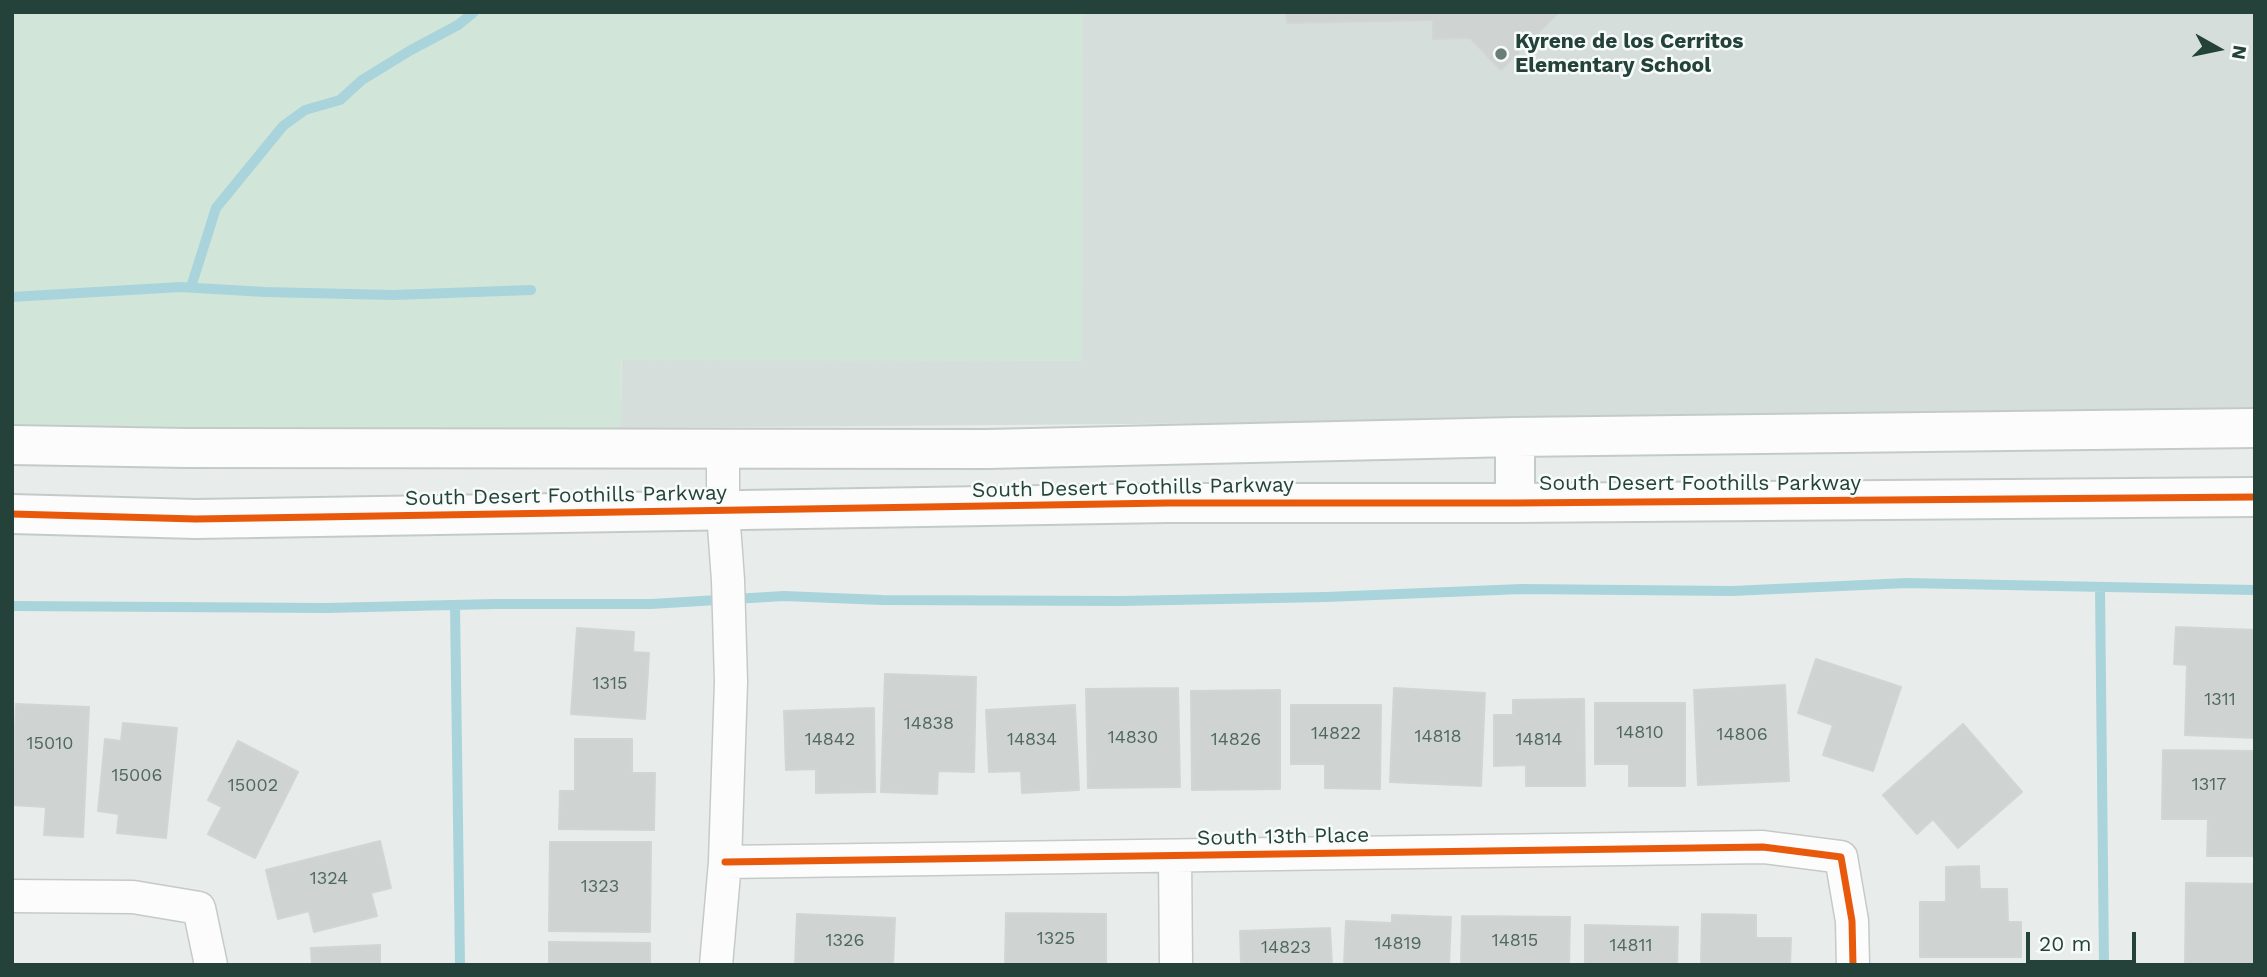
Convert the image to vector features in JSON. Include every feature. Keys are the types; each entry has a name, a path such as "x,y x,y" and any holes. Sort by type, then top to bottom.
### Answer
{"street":[{"name":"South Desert Foothills Parkway","path":"12,445 184,448 987,449 1516,437 2255,428"},
{"path":"1515,503 1516,437"},
{"path":"716,965 725,862 731,682 723,512 723,448"},
{"name":"South Desert Foothills Parkway","path":"12,513 196,519 1167,503 2255,497"},
{"name":"South 13th Place","path":"725,862 1763,847 1841,857 1852,922 1853,965"},
{"path":"1175,856 1176,965"},
{"path":"12,896 133,897 200,908 211,965"}],"shaded area":[{"path":"624,12 2255,12 2255,411 1512,421 621,428"}],"green space":[{"path":"12,12 1083,12 1082,361 621,360 621,428 12,433"}],"building":[{"name":"Kyrene de los Cerritos Elementary School","path":"1286,12 1559,12 1501,70 1470,38 1433,39 1433,20 1287,23"},
{"path":"2176,627 2255,630 2255,738 2185,735 2187,665 2174,664"},
{"path":"577,628 634,632 633,652 649,653 645,719 571,714"},
{"path":"1816,659 1901,687 1873,771 1823,755 1833,725 1798,713"},
{"path":"885,674 976,677 974,772 938,771 937,794 881,792"},
{"path":"1785,685 1789,781 1698,785 1694,690"},
{"path":"1178,688 1180,787 1088,788 1086,689"},
{"path":"1394,688 1485,693 1481,786 1390,782"},
{"path":"1280,690 1280,789 1192,790 1191,691"},
{"path":"1584,699 1585,786 1526,786 1526,765 1494,766 1494,715 1513,715 1513,700"},
{"path":"1595,703 1685,703 1685,786 1629,786 1629,764 1595,764"},
{"path":"16,704 89,707 83,837 44,835 46,807 12,805"},
{"path":"1075,705 1079,790 1022,793 1021,771 989,772 986,710"},
{"path":"1291,705 1381,705 1380,789 1325,788 1325,764 1291,764"},
{"path":"874,708 875,792 816,793 816,769 786,770 784,711"},
{"path":"123,723 177,728 166,838 117,833 119,814 98,811 105,739 121,741"},
{"path":"1963,724 2022,792 1958,848 1933,819 1917,834 1883,795"},
{"path":"575,739 632,739 632,773 655,773 654,830 559,829 560,791 575,791"},
{"path":"238,741 298,772 255,858 208,834 222,807 208,800"},
{"path":"2163,750 2255,751 2255,856 2207,856 2208,819 2162,819"},
{"path":"380,841 391,888 371,893 377,916 314,932 309,911 278,919 266,870"},
{"path":"550,842 651,842 650,932 549,931"},
{"path":"1979,866 1980,889 2007,889 2008,922 2021,922 2021,957 1920,957 1920,902 1946,902 1946,867"},
{"path":"2186,883 2255,884 2255,965 2185,965"},
{"path":"1006,913 1106,914 1106,965 1005,965"},
{"path":"797,914 895,918 893,965 795,965"},
{"path":"1702,914 1756,915 1756,938 1791,938 1790,965 1701,965"},
{"path":"1392,915 1451,917 1449,965 1344,965 1346,921 1392,923"},
{"path":"1462,916 1570,917 1569,965 1461,965"},
{"path":"1585,925 1678,927 1677,965 1585,965"},
{"path":"1330,928 1332,965 1241,965 1240,931"},
{"path":"549,942 650,943 650,965 549,965"},
{"path":"380,945 380,965 312,965 311,948"}],"waterway":[{"path":"191,287 216,208 283,126 305,110 340,100 362,80 458,25 474,12"},
{"path":"12,297 180,287 393,295 531,290"},
{"path":"12,606 326,608 651,604 784,596 882,600 1120,601 1326,597 1522,589 1732,591 1907,583 2255,590"},
{"path":"2100,587 2104,965"},
{"path":"455,605 460,965"}],"cycle path":[{"path":"12,514 196,519 1167,503 2255,497"},
{"path":"725,862 1763,847 1841,857 1852,921 1853,965"}],"place":[{"name":"Kyrene de los Cerritos Elementary School","path":"1501,54"}]}
